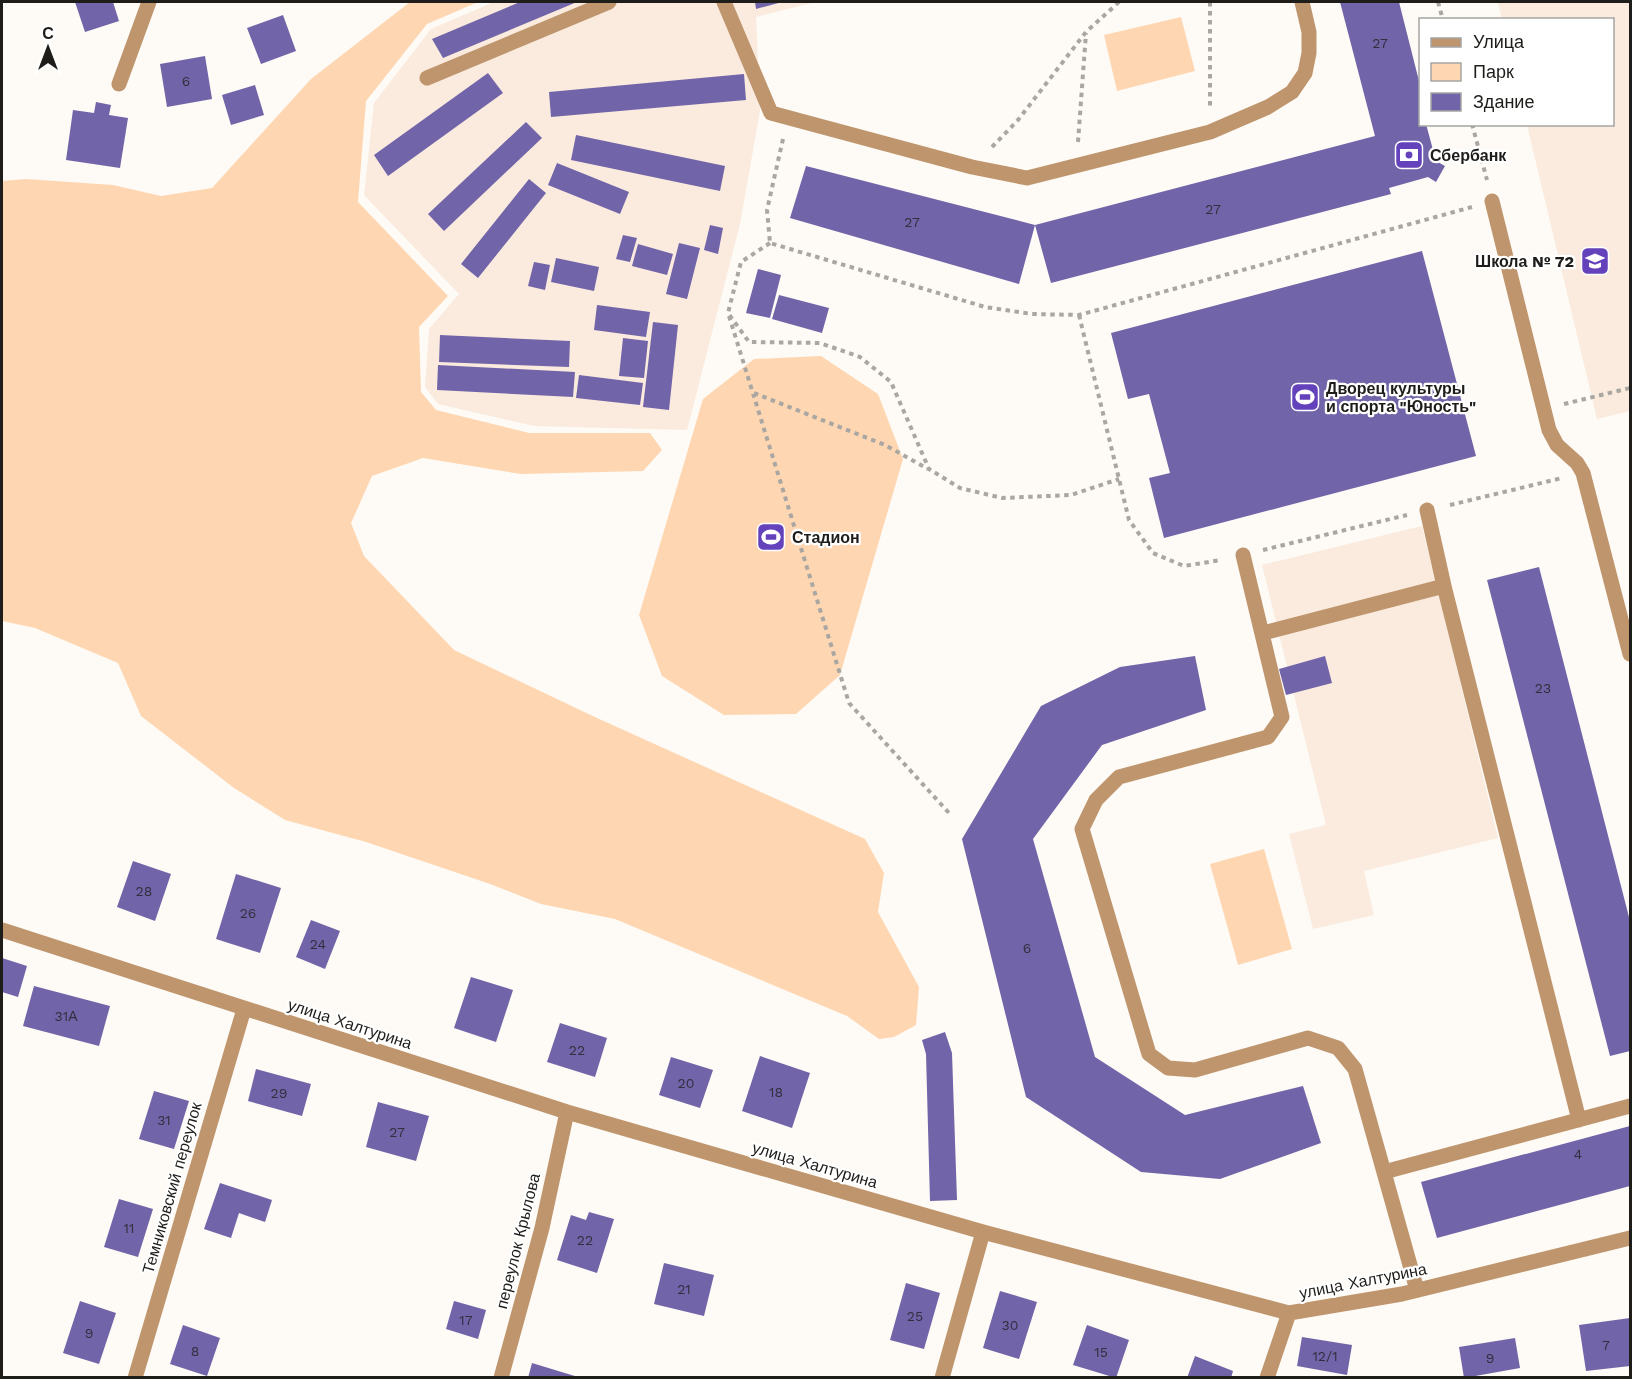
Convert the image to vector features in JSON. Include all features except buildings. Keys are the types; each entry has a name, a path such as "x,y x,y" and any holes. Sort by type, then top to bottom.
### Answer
{"street":[{"path":"119,84 149,2"},
{"path":"427,78 609,2"},
{"path":"724,2 771,113 972,168 1028,178 1210,132 1268,107 1292,92 1305,73 1310,53 1309,32 1302,2"},
{"path":"1492,201 1543,410 1557,445 1577,463 1583,473 1630,654"},
{"path":"1427,510 1580,1120"},
{"path":"1243,555 1282,717 1268,737 1119,777 1096,800 1082,830 1149,1054 1168,1068 1195,1070 1308,1038 1338,1048 1355,1070 1417,1290"},
{"path":"1263,633 1444,585"},
{"name":"улица Халтурина","path":"2,930 567,1112 983,1232 1289,1313 1417,1290 1630,1238"},
{"name":"Темниковский переулок","path":"135,1377 244,1009"},
{"path":"1384,1172 1630,1106"},
{"name":"переулок Крылова","path":"501,1377 542,1228 567,1112"},
{"path":"942,1377 983,1232"},
{"path":"1267,1377 1289,1313"}],"path":[{"path":"972,168 1018,120 1086,32 1119,2"},
{"path":"1210,2 1210,132"},
{"path":"1438,2 1442,18"},
{"path":"1077,167 1086,32"},
{"path":"949,813 849,703 728,313 741,262 770,243 985,307 1032,314 1079,315 1492,201 1473,126"},
{"path":"770,243 767,210 784,135"},
{"path":"728,313 749,342 820,343 860,357 891,382 929,469"},
{"path":"1079,315 1129,520 1153,553 1184,566 1243,555 1583,473"},
{"path":"1543,410 1630,388"},
{"path":"753,392 885,445 960,488 1002,498 1071,495 1119,479"}],"shaded area":[{"path":"494,2 815,2 756,17 760,111 740,224 687,430 534,426 438,404 425,387 429,329 459,294 364,195 374,103 431,29"},
{"name":"Школа № 72","path":"1498,2 1630,2 1630,411 1597,419 1527,126 1614,126 1614,18 1502,18"},
{"path":"1422,526 1498,838 1364,871 1374,915 1313,929 1289,834 1326,825 1262,565"}],"green space":[{"path":"410,2 478,2 427,24 366,101 358,202 448,296 419,327 421,392 436,410 529,433 650,433 662,450 643,471 521,474 423,458 372,476 351,523 364,556 454,650 597,718 865,839 884,873 878,912 919,987 916,1025 894,1037 879,1039 847,1016 615,919 541,904 490,884 366,842 285,820 234,788 141,716 118,663 35,628 2,621 2,181 26,179 113,185 161,196 212,188 311,79"},
{"path":"1181,17 1195,71 1117,91 1104,35"},
{"name":"Стадион","path":"821,356 878,394 903,459 840,675 796,714 724,715 662,676 639,615 703,399 754,359"},
{"path":"1264,849 1292,949 1238,965 1210,864"}],"place":[{"name":"Сбербанк","path":"1409,155"},
{"name":"Школа № 72","path":"1595,261"},
{"name":"Дворец культуры и спорта \"Юность\"","path":"1305,397"},
{"name":"Стадион","path":"771,537"}]}
